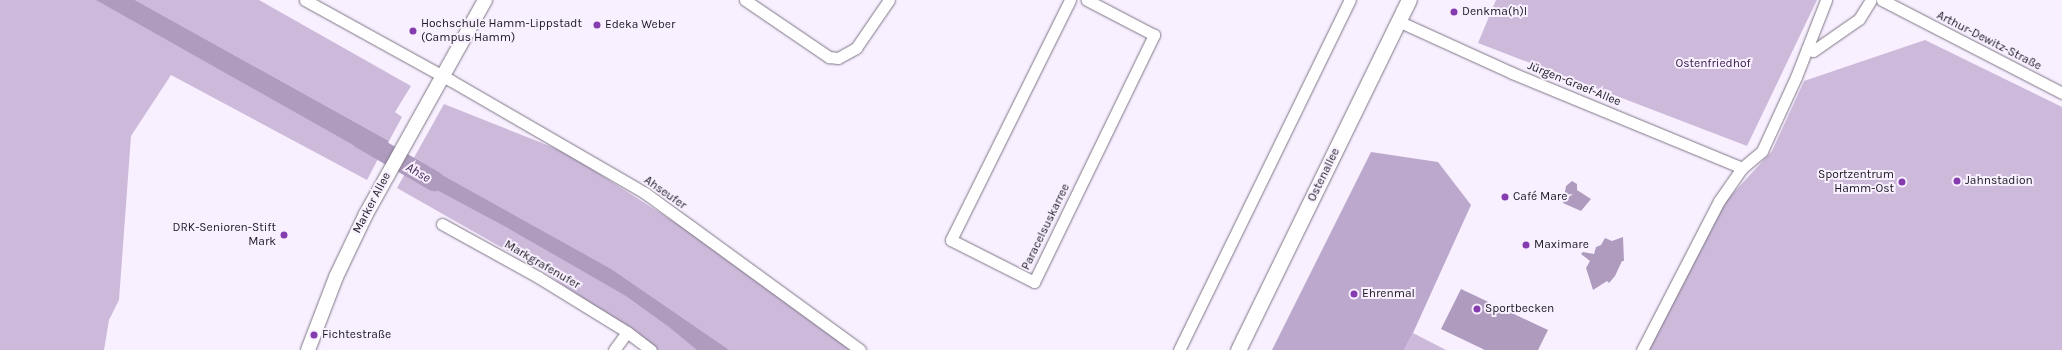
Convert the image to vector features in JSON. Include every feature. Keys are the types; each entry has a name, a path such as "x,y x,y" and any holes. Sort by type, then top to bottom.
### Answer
{"main road":[{"name":"Ostenallee","path":"1238,350 1408,0"}],"street":[{"name":"Ahseufer","path":"305,0 443,76 645,193 860,350"},
{"name":"Marker Allee","path":"308,350 336,277 386,177 486,0"},
{"path":"745,0 829,57 838,58 856,48 889,0"},
{"name":"Paracelsuskarree","path":"1070,0 951,240 1034,282 1154,35 1087,0"},
{"path":"1179,350 1350,0"},
{"path":"1642,350 1719,201 1742,168 1762,151 1807,49 1826,0"},
{"path":"1807,49 1813,51 1859,19 1871,0"},
{"name":"Arthur-Dewitz-Straße","path":"1882,0 2062,94"},
{"name":"Jürgen-Graef-Allee","path":"1398,21 1512,73 1742,168"},
{"name":"Markgrafenufer","path":"442,224 538,277 627,332 650,350"},
{"path":"614,350 627,332"}],"green space":[{"path":"0,0 105,0 378,159 367,180 171,75 131,136 119,300 109,320 104,350 0,350"},
{"path":"135,0 259,0 411,86 395,112 402,117 389,141"},
{"name":"Ostenfriedhof","path":"1496,0 1817,0 1747,146 1478,43"},
{"name":"Sportzentrum Hamm-Ost","path":"1925,40 2062,107 2062,350 1647,350 1724,203 1772,151 1804,81"},
{"path":"444,104 567,153 766,281 855,350 657,350 543,271 397,188"},
{"path":"1413,333 1446,350 1404,350"}],"shaded area":[{"path":"1371,152 1438,162 1471,205 1413,333 1404,350 1272,350"}],"water":[{"path":"96,0 135,0 389,141 378,159"},
{"path":"415,160 611,269 729,350 697,350 669,327 626,296 506,227 407,174"},
{"path":"1572,181 1577,184 1577,190 1591,199 1581,211 1563,203 1566,186"},
{"path":"1623,237 1624,261 1622,261 1615,276 1609,283 1607,281 1593,290 1586,268 1590,261 1581,254 1583,252 1594,254 1596,247 1601,245 1605,238 1612,241"},
{"name":"Sportbecken","path":"1461,289 1548,330 1538,350 1485,350 1441,329"}],"waterway":[{"name":"Ahse","path":"360,138 434,181"}],"place":[{"name":"Denkma(h)l","path":"1454,12"},
{"name":"Edeka Weber","path":"597,25"},
{"name":"Hochschule Hamm-Lippstadt (Campus Hamm)","path":"413,31"},
{"name":"Jahnstadion","path":"1957,181"},
{"name":"Sportzentrum Hamm-Ost","path":"1902,182"},
{"name":"Café Mare","path":"1505,197"},
{"name":"DRK-Senioren-Stift Mark","path":"284,235"},
{"name":"Maximare","path":"1526,245"},
{"name":"Ehrenmal","path":"1354,294"},
{"name":"Sportbecken","path":"1477,309"},
{"name":"Fichtestraße","path":"314,335"}]}
